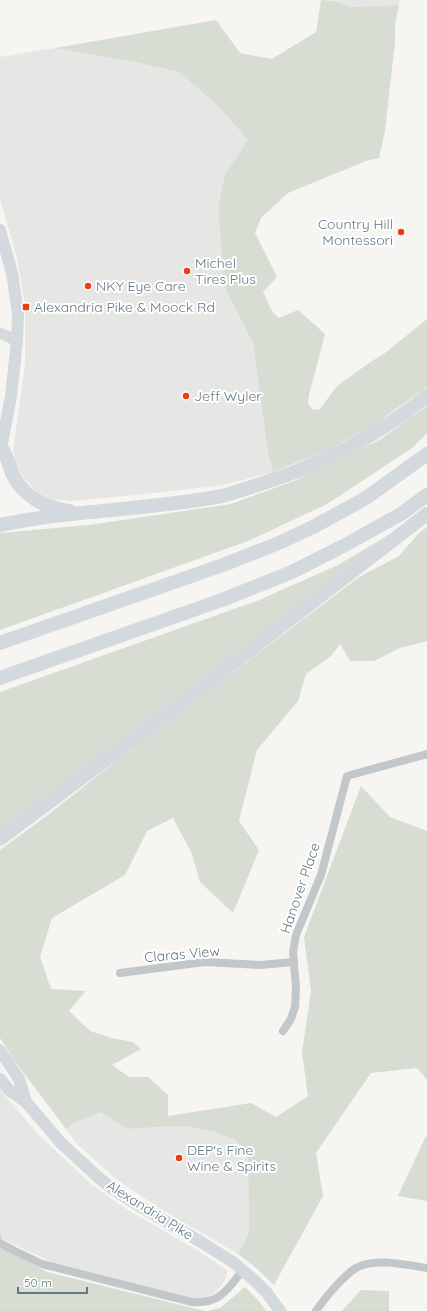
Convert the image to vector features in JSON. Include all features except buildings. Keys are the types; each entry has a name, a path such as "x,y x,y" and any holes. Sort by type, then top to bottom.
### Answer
{"highway":[{"path":"0,525 81,513 148,507 222,496 302,469 360,441 397,418 427,396"},
{"path":"1,450 6,454 13,474 23,489 38,502 56,509 81,513"},
{"path":"4,642 223,565 280,542 320,523 366,498 427,454"},
{"path":"0,678 222,600 292,572 401,514 427,495"},
{"path":"0,839 169,712 427,514"}],"main road":[{"path":"0,230 12,273 18,313 17,342 11,396 1,450"},
{"path":"0,332 18,326"},
{"path":"0,332 17,342"},
{"name":"Alexandria Pike","path":"0,1050 19,1079 26,1102"},
{"name":"Alexandria Pike","path":"0,1079 9,1090 26,1102 61,1143 99,1178 114,1190 142,1208 223,1254 267,1293 280,1311"}],"street":[{"name":"Hanover Place","path":"283,1031 291,1018 295,1007 296,988 293,952 296,936 321,875 347,776 427,754"},
{"name":"Claras View","path":"120,973 205,962 260,965 294,962"},
{"path":"0,1243 42,1264 192,1302 209,1302 221,1295 242,1270"},
{"path":"316,1311 344,1278 356,1268 369,1263 384,1262 427,1268"}],"shaded area":[{"path":"321,0 334,1 351,7 399,5 395,24 395,42 385,131 379,158 366,161 288,193 261,218 255,233 277,277 263,292 271,309 279,318 298,310 325,334 309,395 308,404 313,410 320,409 337,386 385,353 427,319 427,387 374,425 328,450 273,472 268,453 253,343 224,286 218,206 225,174 248,140 218,106 179,72 135,62 55,48 216,20 240,53 272,59 316,32"},
{"path":"330,0 400,0 399,5 351,7"},
{"path":"55,48 135,62 179,72 218,106 248,140 225,174 218,206 224,286 253,343 268,453 273,472 224,485 71,501 50,499 37,492 23,477 15,463 13,451 25,365 25,306 17,258 0,199 0,57"},
{"path":"427,406 427,433 412,448 327,504 248,541 0,630 0,533 89,525 231,504 294,481 381,439"},
{"path":"404,526 0,832 0,692 257,601 338,565"},
{"path":"427,527 427,641 400,648 374,661 350,661 340,644 331,656 306,674 298,701 257,750 239,821 259,850 233,913 200,882 192,854 173,818 147,831 125,875 52,918 40,957 51,989 86,991 69,1011 90,1031 112,1038 133,1042 141,1049 112,1065 129,1077 148,1077 168,1095 168,1116 251,1103 276,1117 308,1096 302,1052 311,991 304,937 361,786 390,817 427,831 427,1080 417,1068 371,1073 316,1153 323,1196 274,1285 255,1267 238,1254 249,1233 248,1154 236,1140 215,1132 187,1126 127,1129 101,1112 74,1123 66,1129 17,1064 0,1038 0,850 359,577 399,556 418,534"},
{"path":"0,1090 39,1135 92,1185 126,1209 199,1251 228,1271 221,1286 213,1294 198,1299 51,1262 3,1239 0,1231"},
{"path":"101,1112 127,1129 187,1126 215,1132 236,1140 248,1154 249,1233 238,1254 159,1208 116,1179 77,1144 66,1129 74,1123"},
{"path":"427,1136 427,1201 398,1196 425,1138"},
{"path":"0,1231 3,1239 3,1248 47,1272 205,1311 0,1311"},
{"path":"245,1287 258,1300 266,1311 206,1311 220,1308"},
{"path":"361,1290 389,1291 389,1311 342,1311"}],"place":[{"name":"Country Hill Montessori","path":"401,232"},
{"name":"Michel Tires Plus","path":"187,271"},
{"name":"NKY Eye Care","path":"88,286"},
{"name":"Alexandria Pike & Moock Rd","path":"26,307"},
{"name":"Jeff Wyler","path":"186,396"},
{"name":"DEP's Fine Wine & Spirits","path":"179,1158"}]}
